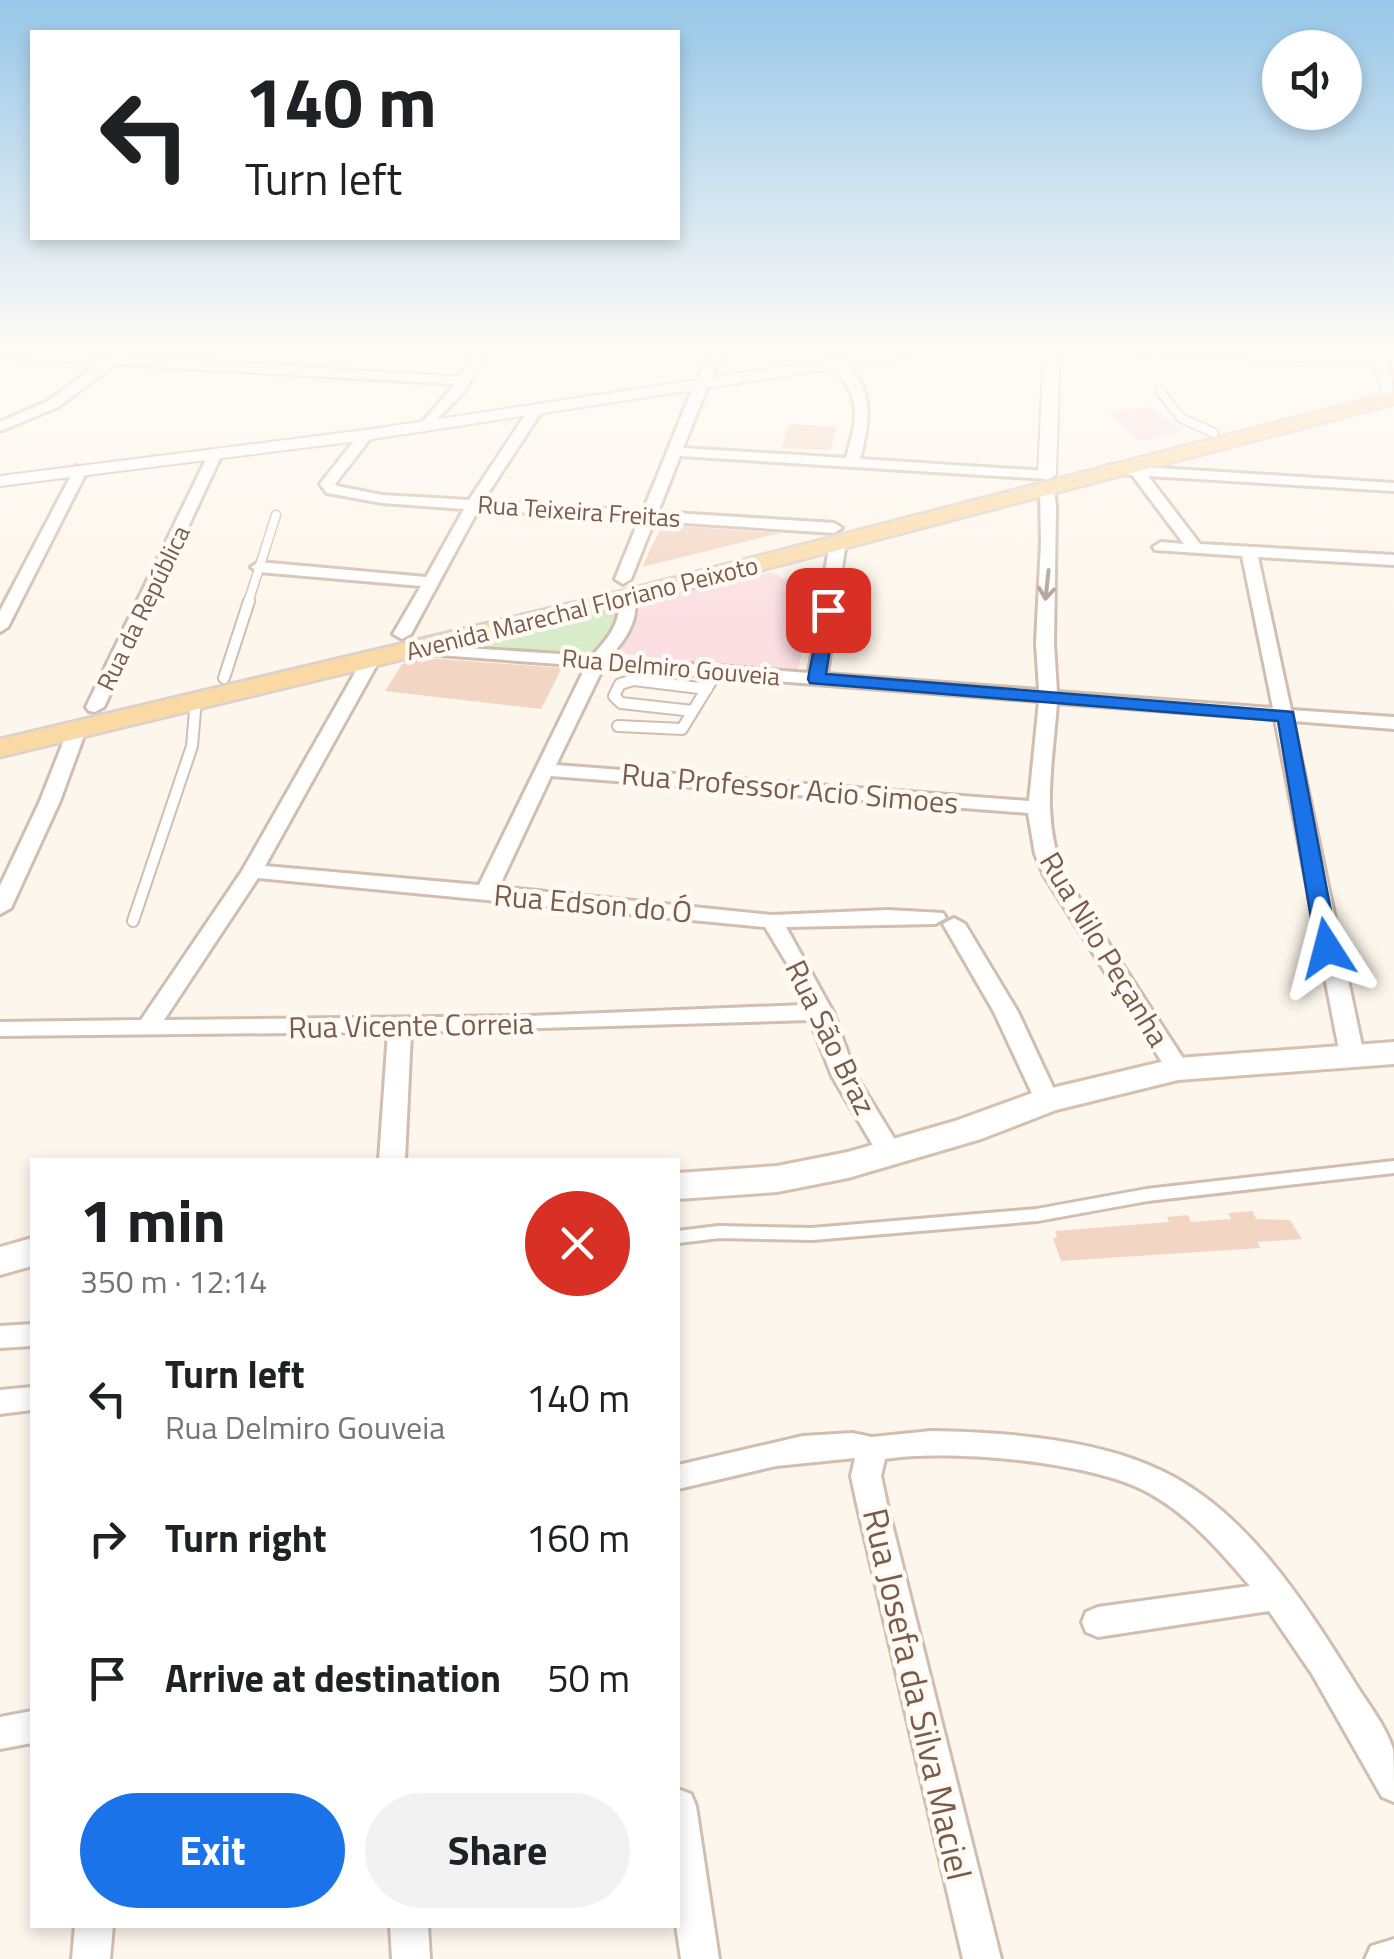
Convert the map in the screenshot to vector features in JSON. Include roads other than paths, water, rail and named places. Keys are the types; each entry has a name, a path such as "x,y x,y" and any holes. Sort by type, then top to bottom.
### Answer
{"main road":[{"name":"Avenida Marechal Floriano Peixoto","path":"0,730 402,634 625,588 1047,482 1189,440"},
{"name":"Avenida Marechal Floriano Peixoto","path":"1047,482 1124,470 1231,440"},
{"name":"Avenida Marechal Floriano Peixoto","path":"0,748 426,648 625,588"},
{"path":"680,1186 777,1178 890,1153 968,1130 1047,1100 1178,1069 1394,1053"},
{"path":"0,1261 30,1253"}],"street":[{"path":"0,480 318,440"},
{"name":"Rua Teixeira Freitas","path":"361,440 327,484 346,495 651,515 836,535"},
{"path":"402,634 474,504 515,440"},
{"path":"485,894 598,661 619,636 629,610 625,588 681,440"},
{"path":"852,462 857,440"},
{"name":"Rua Nilo Peçanha","path":"1049,440 1050,561 1044,650 1049,699 1036,808 1040,843 1054,876 1178,1069"},
{"path":"677,452 852,462 1047,482"},
{"name":"Rua da República","path":"94,706 215,454"},
{"path":"0,627 81,470"},
{"path":"1124,470 1394,487"},
{"path":"1124,470 1195,548"},
{"path":"817,679 836,535"},
{"path":"1161,547 1394,560"},
{"path":"1248,551 1286,716 1327,948 1352,1055"},
{"path":"259,567 432,582"},
{"name":"Rua Delmiro Gouveia","path":"426,648 1394,723"},
{"path":"148,1027 252,871 370,661"},
{"path":"0,908 50,801 77,730"},
{"name":"Rua Professor Acio Simoes","path":"544,770 1036,808"},
{"name":"Rua Edson do Ó","path":"252,871 772,921 888,916 945,920 1006,1012 1047,1100"},
{"name":"Rua São Braz","path":"772,921 821,1012 844,1076 890,1153"},
{"name":"Rua Vicente Correia","path":"0,1029 400,1026 821,1012"},
{"path":"392,1158 400,1026"},
{"path":"0,1337 30,1334"},
{"path":"0,1402 30,1400"},
{"path":"680,1477 817,1446 848,1444 1000,1447 1121,1467 1164,1486 1213,1522 1276,1596 1354,1710 1394,1785"},
{"name":"Rua Josefa da Silva Maciel","path":"882,1447 866,1476 982,1959"},
{"path":"1098,1622 1276,1596"},
{"path":"0,1733 30,1727"},
{"path":"680,1820 700,1959"},
{"path":"91,1959 94,1928"},
{"path":"409,1928 410,1959"},
{"path":"1384,1959 1394,1958"}],"lane":[{"path":"224,678 276,515"},
{"path":"618,726 682,729 718,670"},
{"path":"692,711 621,703 614,696 624,681 707,689"},
{"path":"133,920 192,746 198,721 196,699"},
{"path":"680,1237 719,1232 812,1234 1036,1216 1201,1188 1394,1167"}]}
